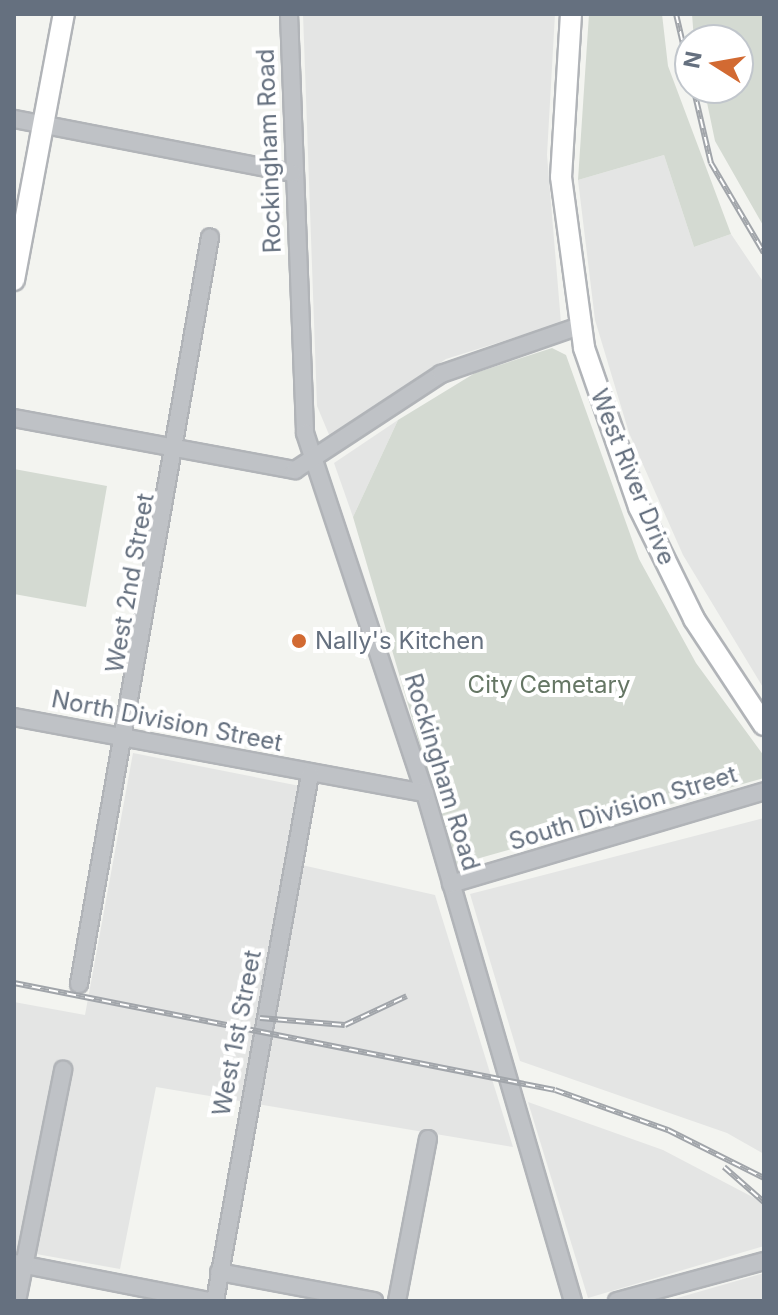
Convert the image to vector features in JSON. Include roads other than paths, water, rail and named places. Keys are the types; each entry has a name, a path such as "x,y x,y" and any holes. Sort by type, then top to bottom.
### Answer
{"main road":[{"path":"14,280 64,14"},
{"name":"West River Drive","path":"571,14 561,177 580,326 639,507 694,619 764,725"}],"street":[{"name":"Rockingham Road","path":"289,14 305,433 425,793 573,1301"},
{"path":"14,119 293,173"},
{"name":"West 2nd Street","path":"79,984 178,448 210,237"},
{"path":"14,418 295,470 441,374 580,326"},
{"name":"North Division Street","path":"14,717 310,774"},
{"path":"310,774 425,793"},
{"name":"West 1st Street","path":"212,1301 310,774"},
{"name":"South Division Street","path":"451,884 764,791"},
{"path":"17,1301 19,1264 63,1070"},
{"path":"397,1301 428,1139"},
{"path":"617,1301 764,1261"},
{"path":"19,1264 212,1301"},
{"path":"219,1272 374,1301"}],"railway":[{"path":"676,14 711,163 764,253"},
{"path":"14,983 555,1090 668,1130 764,1178"},
{"path":"260,1018 345,1025 407,996"},
{"path":"724,1167 764,1202"}],"place":[{"name":"Nally's Kitchen","path":"299,641"}],"park label":[{"name":"City Cemetary","path":"549,685"}]}
